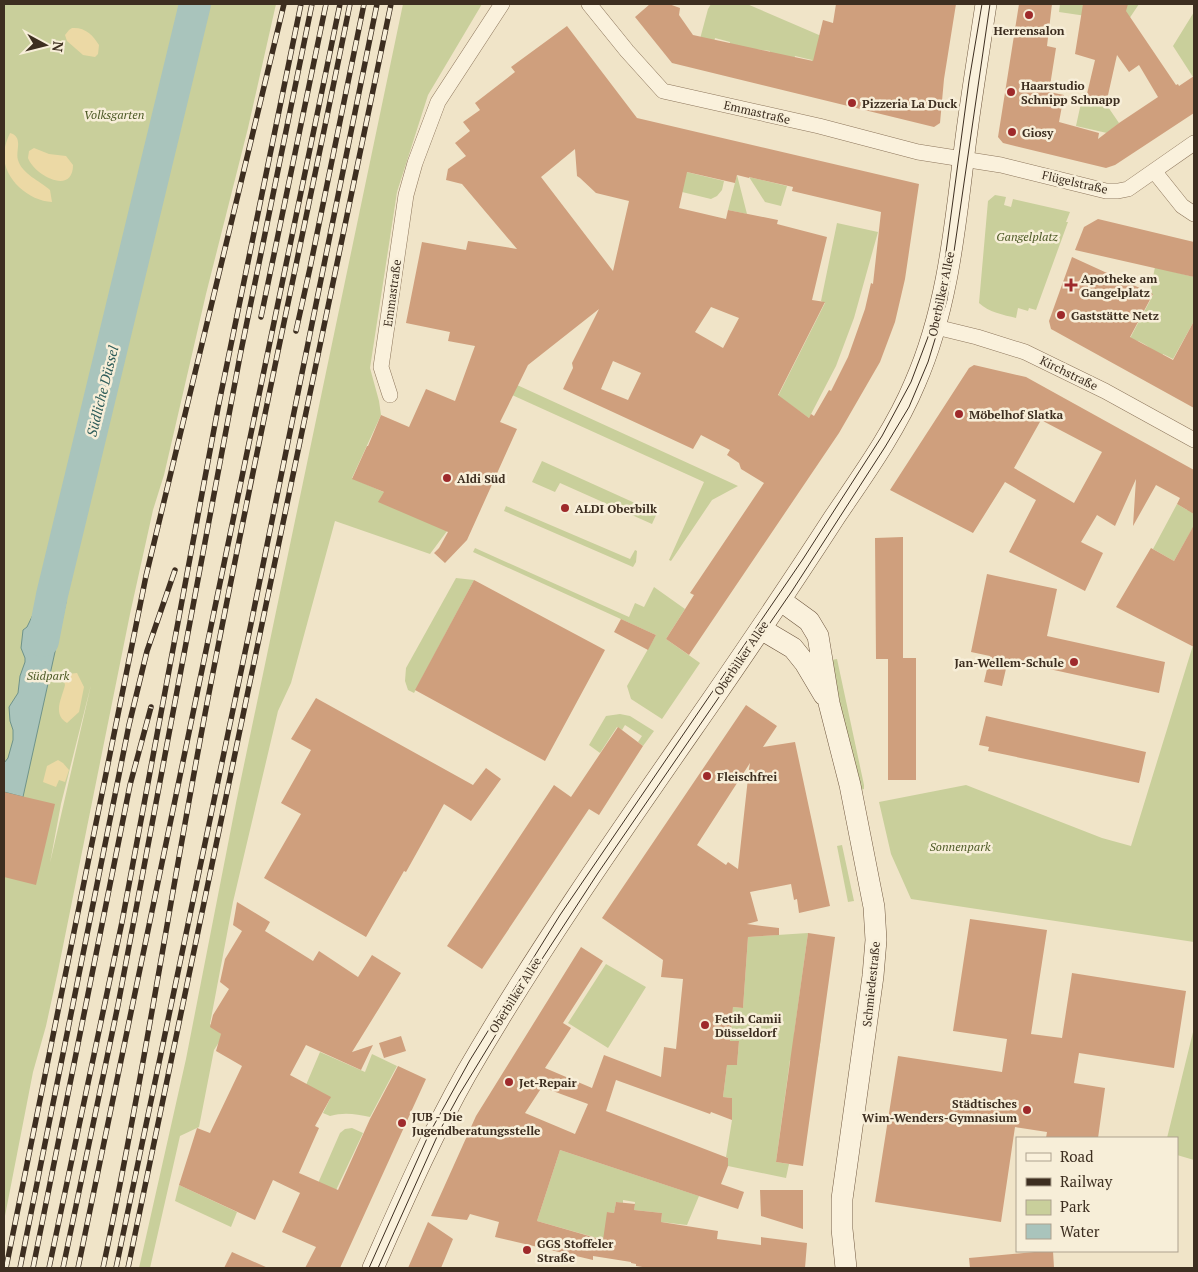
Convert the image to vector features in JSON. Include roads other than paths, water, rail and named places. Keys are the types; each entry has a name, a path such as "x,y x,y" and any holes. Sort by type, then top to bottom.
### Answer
{"main road":[{"name":"Oberbilker Allee","path":"373,1268 442,1120 472,1065 560,923 780,600 892,428 915,385 936,327 946,280 986,4"},
{"name":"Schmiedestraße","path":"780,600 809,621 818,636 829,703 850,785 874,907 876,940 870,1001 842,1199 842,1229 846,1268"},
{"name":"Schmiedestraße","path":"761,628 792,648 805,663 829,703"}],"street":[{"name":"Emmastraße","path":"390,395 381,367 406,195 415,163 438,102 502,4"},
{"name":"Emmastraße","path":"589,4 627,51 663,91 819,126 918,152 963,159"},
{"name":"Flügelstraße","path":"963,159 1001,165 1106,191 1118,191 1128,189 1194,143"},
{"path":"1154,171 1182,206 1194,214"},
{"name":"Kirchstraße","path":"936,327 986,339 1026,352 1105,391 1194,440"}],"water":[{"path":"42,596 66,602 23,797 4,792 4,763 8,758 13,740 9,707 18,693 20,676 25,662 21,648 23,630 27,627"}],"waterway":[{"name":"Südliche Düssel","path":"43,641 52,595 195,4"}],"tram line":[{"path":"369,1268 429,1134 470,1060 560,915 803,559 882,436 911,382 931,329 942,282 969,81 982,4"},
{"path":"378,1268 440,1130 459,1095 542,959 598,873 792,591 909,407 928,362 947,300 990,4"}],"railway":[{"path":"6,1268 146,576 284,4"},
{"path":"49,1268 122,922 218,408 301,4"},
{"path":"63,1268 118,1005 240,356 312,4"},
{"path":"261,317 326,4"},
{"path":"78,1268 340,4"},
{"path":"103,1268 143,1061 222,625 350,4"},
{"path":"296,331 364,4"},
{"path":"116,1268 252,619 377,4"},
{"path":"128,1268 391,4"},
{"path":"20,1268 129,725 147,651 175,570"},
{"path":"33,1268 130,785 151,707"}],"place":[{"name":"Herrensalon","path":"1029,15"},
{"name":"Haarstudio Schnipp Schnapp","path":"1011,92"},
{"name":"Pizzeria La Duck","path":"852,103"},
{"name":"Giosy","path":"1012,132"},
{"name":"Apotheke am Gangelplatz","path":"1071,285"},
{"name":"Gaststätte Netz","path":"1061,315"},
{"name":"Möbelhof Slatka","path":"959,414"},
{"name":"Aldi Süd","path":"447,478"},
{"name":"ALDI Oberbilk","path":"565,508"},
{"name":"Jan-Wellem-Schule","path":"1074,662"},
{"name":"Fleischfrei","path":"707,776"},
{"name":"Fetih Camii Düsseldorf","path":"705,1025"},
{"name":"Jet-Repair","path":"509,1082"},
{"name":"Städtisches Wim-Wenders-Gymnasium","path":"1027,1110"},
{"name":"JUB - Die Jugendberatungsstelle","path":"402,1123"},
{"name":"GGS Stoffeler Straße","path":"527,1250"}],"park label":[{"name":"Volksgarten","path":"114,114"},
{"name":"Gangelplatz","path":"1027,236"},
{"name":"Südpark","path":"48,675"},
{"name":"Sonnenpark","path":"960,846"}]}
